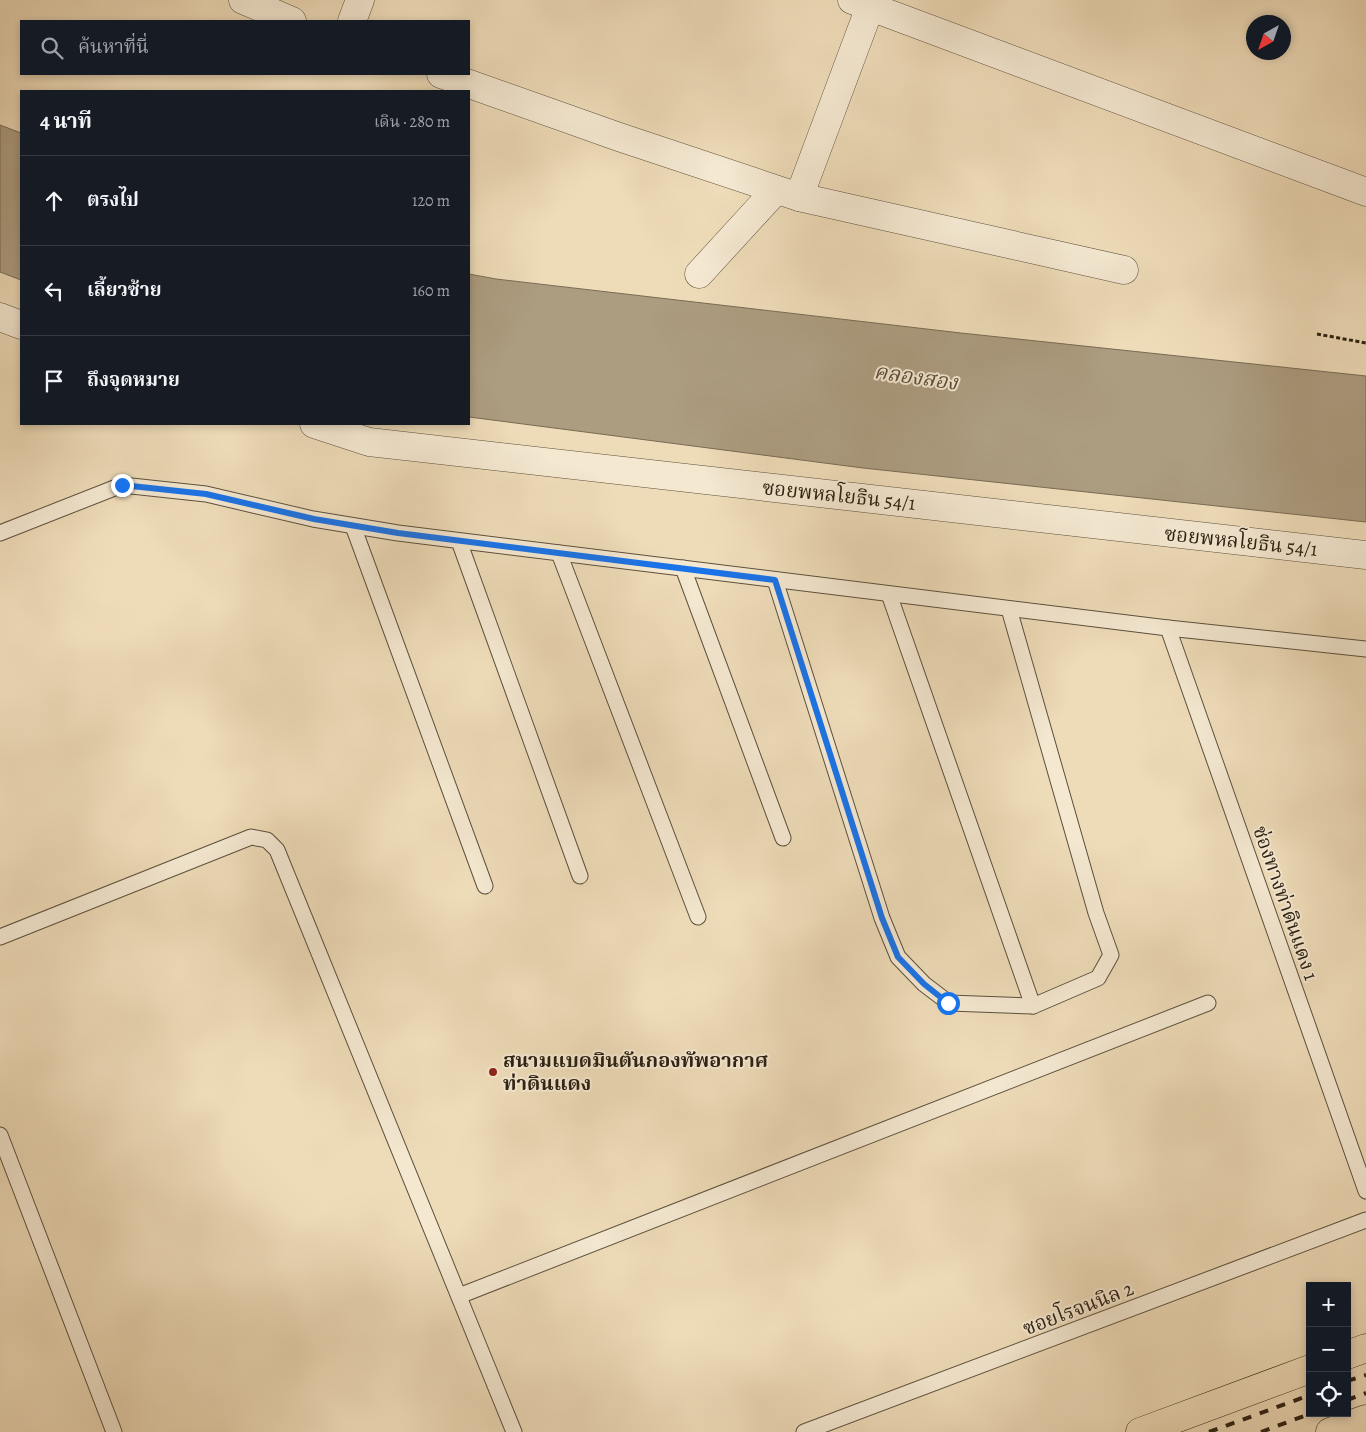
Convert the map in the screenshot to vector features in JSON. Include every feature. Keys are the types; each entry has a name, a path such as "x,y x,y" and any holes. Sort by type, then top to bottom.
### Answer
{"main road":[{"path":"1351,1354 1366,1348"},
{"path":"1140,1432 1306,1370"},
{"path":"1330,1432 1366,1419"}],"street":[{"path":"243,0 290,20"},
{"path":"352,20 360,0"},
{"path":"699,274 787,194 861,3 1366,192"},
{"path":"444,75 787,194 1124,270"},
{"path":"0,318 20,325"},
{"name":"ซอยพหลโยธิน 54/1","path":"317,425 369,442 1366,555"}],"lane":[{"path":"0,533 122,485 206,494 314,519 459,541 1168,628 1366,649"},
{"path":"353,526 485,886"},
{"path":"459,541 580,876"},
{"path":"559,553 698,917"},
{"path":"683,568 783,838"},
{"path":"775,580 882,918 898,957 924,984 948,1003 1033,1006 1098,978 1111,955 1096,913 1009,609"},
{"path":"889,594 1033,1006"},
{"name":"ช่องทางท่าดินแดง 1","path":"1168,628 1366,1190"},
{"path":"0,937 251,837 267,840 278,850 514,1432"},
{"path":"459,1296 1208,1004"},
{"path":"0,1135 114,1432"},
{"name":"ซอยโรจนนิล 2","path":"804,1432 1366,1220"}],"path":[{"path":"1317,334 1366,343"}],"water":[{"path":"0,125 20,133 20,280 0,272"},
{"name":"คลองสอง","path":"470,274 496,279 961,333 1366,376 1366,522 863,468 470,417"}],"railway":[{"path":"1351,1380 1366,1375"},
{"path":"1351,1399 1366,1393"},
{"path":"1209,1432 1306,1396"},
{"path":"1261,1432 1306,1415"}],"place":[{"name":"สนามแบดมินตันกองทัพอากาศ ท่าดินแดง","path":"493,1072"}],"route":[{"path":"122,485 206,494 314,519 398,533 775,580 882,918 898,957 924,984 948,1003"}]}
